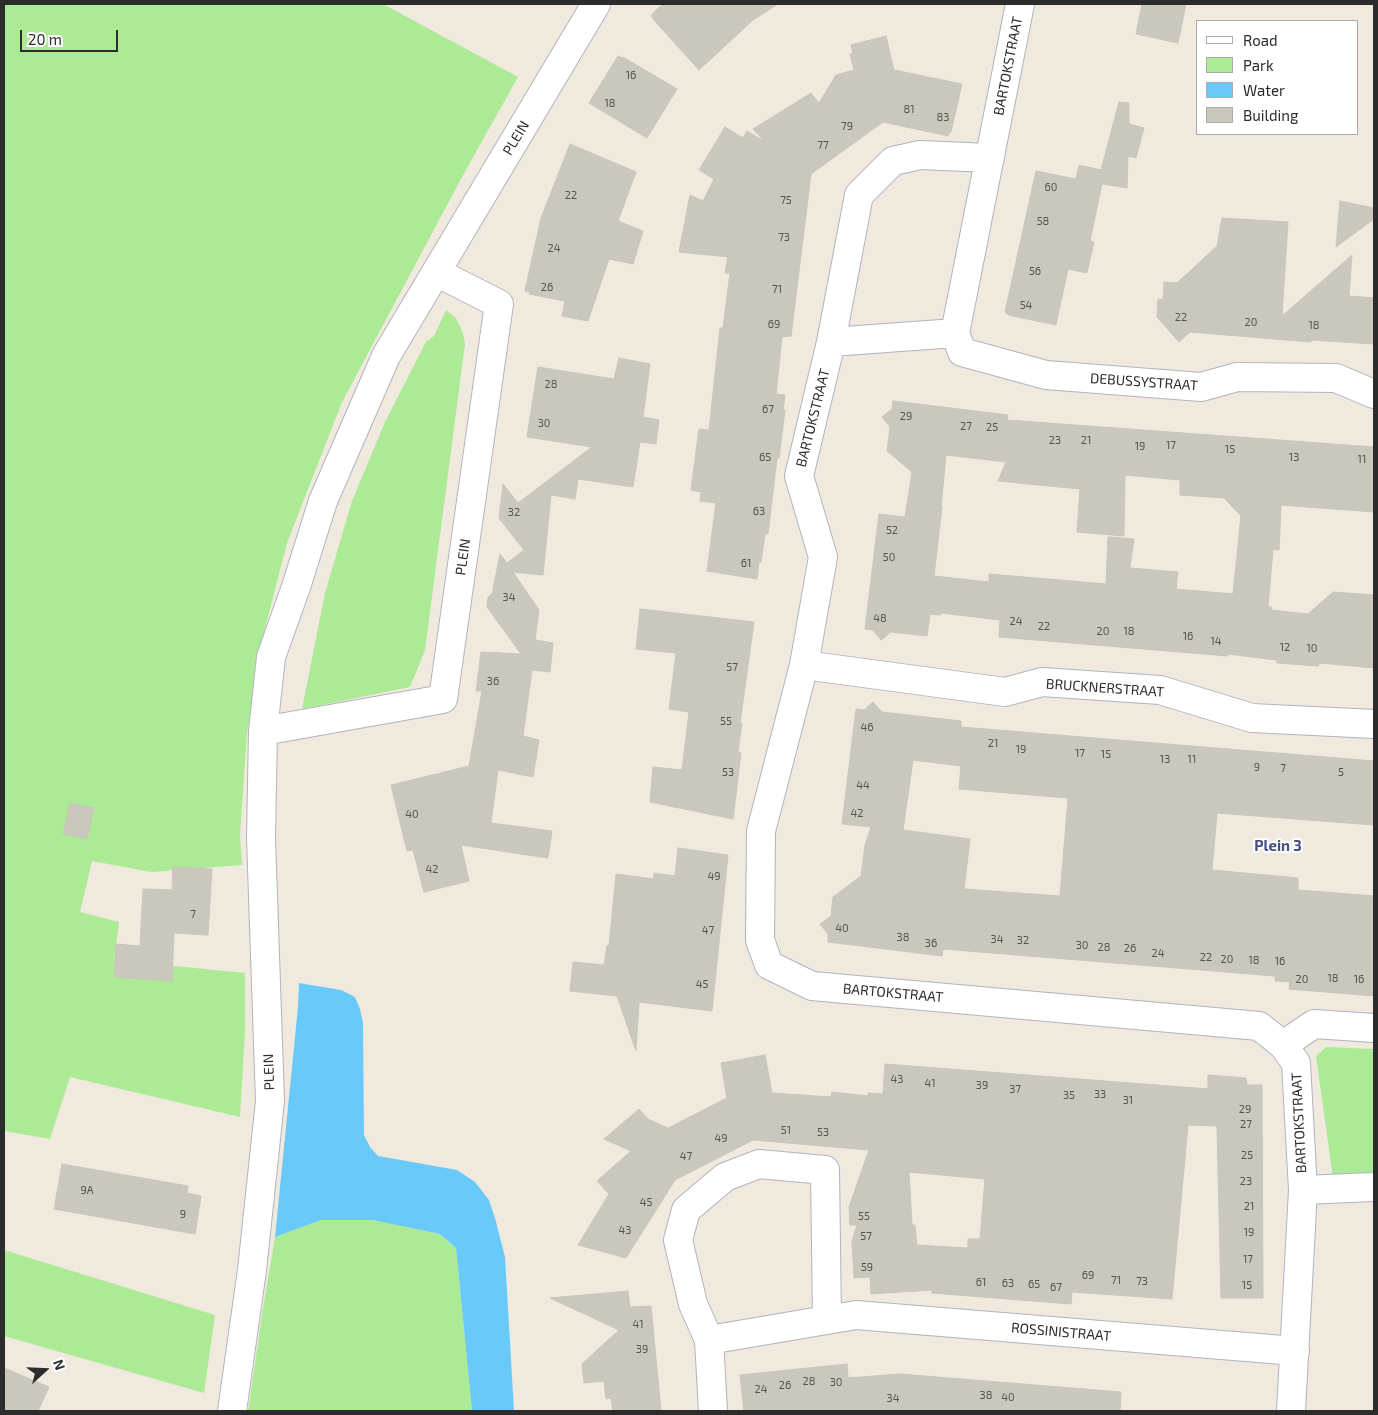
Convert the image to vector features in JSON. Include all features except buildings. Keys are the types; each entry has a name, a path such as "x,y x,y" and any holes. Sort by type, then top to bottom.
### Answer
{"street":[{"name":"PLEIN","path":"232,1411 252,1270 270,1101 261,838 263,731 271,658 323,502 386,356 596,4"},
{"name":"BARTOKSTRAAT","path":"955,333 1020,4"},
{"name":"BARTOKSTRAAT","path":"990,158 920,155 893,161 859,195 832,342 799,476 823,557 804,665 761,832 760,940 769,965 812,986 1259,1026 1283,1045 1296,1063 1303,1190 1291,1411"},
{"name":"PLEIN","path":"263,731 443,700 499,304 436,272"},
{"path":"832,342 955,333"},
{"name":"DEBUSSYSTRAAT","path":"955,333 962,352 1046,375 1201,387 1238,377 1336,378 1374,394"},
{"name":"BRUCKNERSTRAAT","path":"804,665 1005,692 1042,682 1160,690 1252,718 1374,724"},
{"path":"1283,1045 1314,1024 1374,1028"},
{"path":"713,1411 709,1340 693,1304 678,1240 686,1210 725,1177 759,1164 825,1170 827,1320"},
{"path":"1303,1190 1374,1187"},
{"name":"ROSSINISTRAAT","path":"709,1340 856,1315 1295,1351"}],"green space":[{"path":"4,4 383,4 518,77 462,177 342,402 287,543 261,644 247,734 240,835 242,865 151,872 92,861 80,912 119,922 114,960 245,973 245,1032 240,1117 70,1077 50,1139 4,1131"},
{"path":"446,310 456,318 463,333 465,344 425,650 410,687 302,709 325,593 352,501 385,422 426,342 434,336"},
{"path":"1326,1047 1374,1049 1374,1176 1333,1178 1316,1056"},
{"path":"321,1220 372,1220 440,1234 456,1248 472,1411 248,1411 275,1237"},
{"path":"4,1250 215,1315 204,1393 4,1336"}],"water":[{"path":"299,983 341,990 355,997 363,1023 364,1135 370,1147 378,1156 457,1170 475,1182 489,1200 505,1257 514,1411 472,1411 456,1248 440,1234 372,1220 321,1220 275,1237"}],"district":[{"name":"Plein 3","path":"1278,846"}]}
